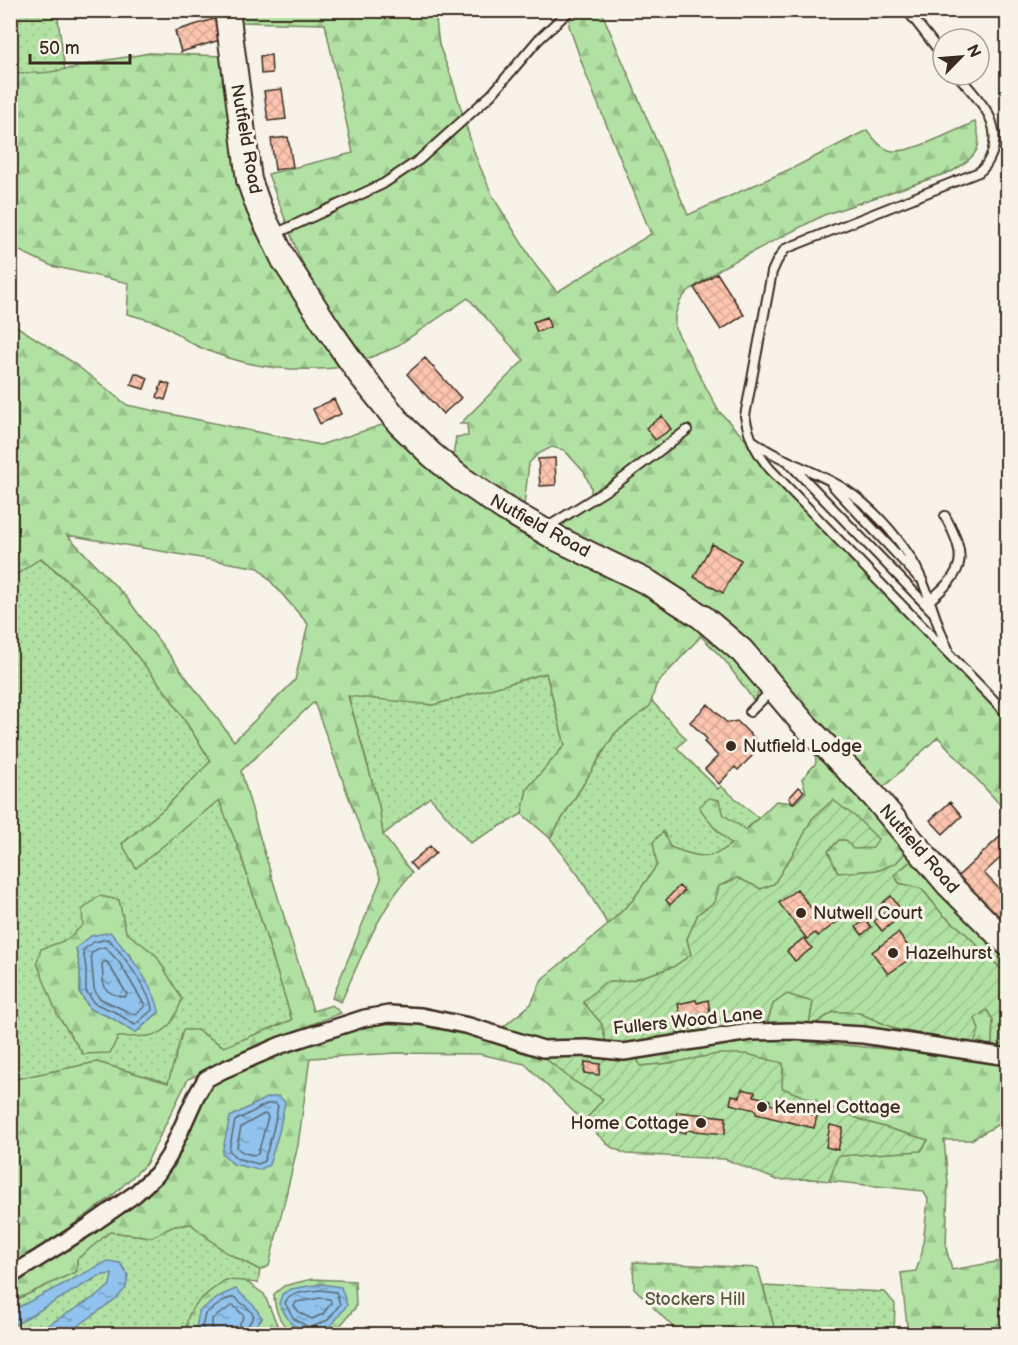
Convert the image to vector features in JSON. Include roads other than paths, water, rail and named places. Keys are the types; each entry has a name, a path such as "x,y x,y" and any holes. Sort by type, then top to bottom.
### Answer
{"main road":[{"name":"Nutfield Road","path":"227,10 249,180 271,236 330,331 360,374 400,424 460,478 504,508 542,530 650,583 682,603 742,651 804,724 874,796 948,884 1008,944"}],"street":[{"name":"Fullers Wood Lane","path":"10,1276 88,1227 135,1194 157,1174 169,1156 196,1096 206,1080 223,1070 281,1045 365,1018 389,1014 421,1016 469,1026 543,1049 587,1048 624,1052 750,1032 792,1031 863,1035 1008,1057"}],"lane":[{"path":"271,236 383,184 419,160 492,94 538,40 570,10"},
{"path":"908,10 931,40"},
{"path":"967,87 993,122 996,132 995,143 988,162 979,172 785,249 772,272 745,416 749,437 758,455 770,469 1008,715"},
{"path":"542,530 612,486 687,430"},
{"path":"749,437 764,449 825,477 852,494 872,512 906,552 923,582 952,657"},
{"path":"787,461 935,614"},
{"path":"930,600 950,584 961,557 959,541 945,516"},
{"path":"750,712 774,688"}],"water":[{"path":"110,932 140,970 157,1002 159,1012 135,1033 112,1018 90,1009 80,993 80,968 76,948 91,936"},
{"path":"278,1096 285,1102 269,1165 259,1170 233,1164 222,1153 230,1117 266,1098"},
{"path":"108,1261 120,1263 128,1275 126,1288 117,1298 75,1328 62,1334 33,1334 100,1294 110,1285 112,1274 99,1276 11,1327 11,1311"},
{"path":"321,1284 341,1287 347,1305 332,1325 310,1334 291,1324 279,1304 282,1294 291,1289"},
{"path":"236,1289 254,1306 262,1318 248,1334 199,1334 196,1329 199,1311 222,1295"}],"place":[{"name":"Nutfield Lodge","path":"731,746"},
{"name":"Nutwell Court","path":"801,913"},
{"name":"Hazelhurst","path":"893,953"},
{"name":"Kennel Cottage","path":"762,1107"},
{"name":"Home Cottage","path":"701,1123"}],"park label":[{"name":"Stockers Hill","path":"695,1299"}]}
